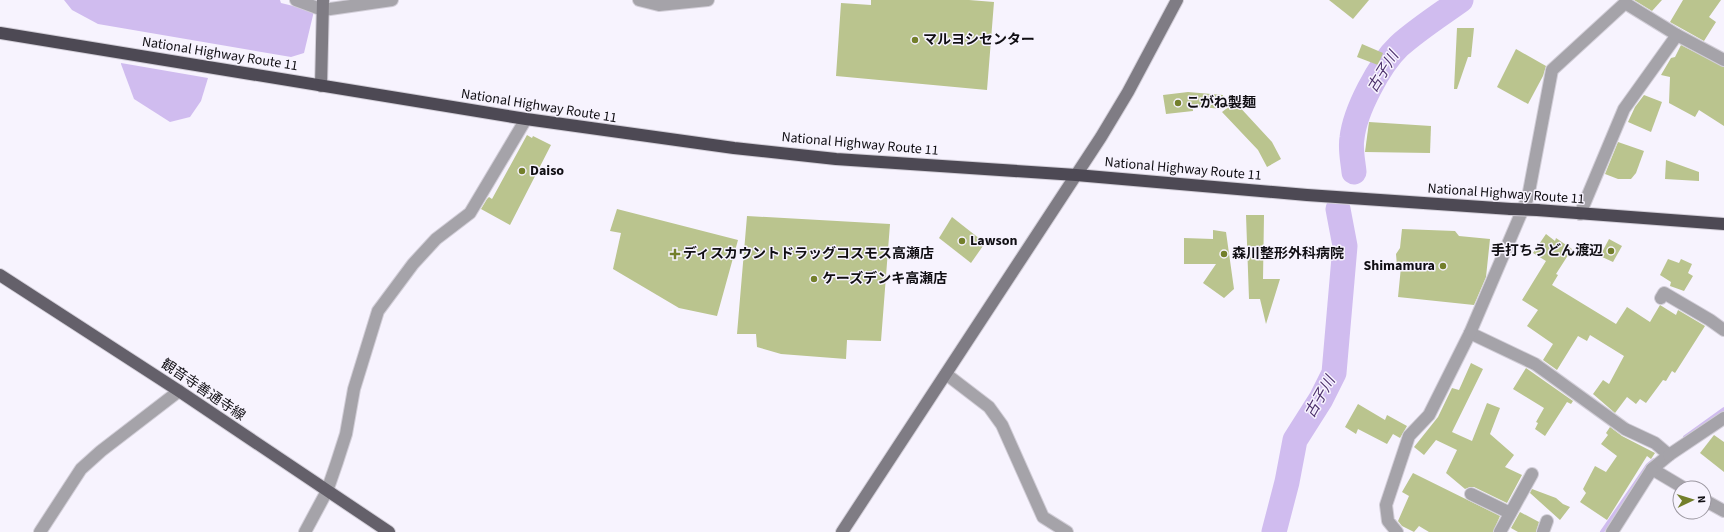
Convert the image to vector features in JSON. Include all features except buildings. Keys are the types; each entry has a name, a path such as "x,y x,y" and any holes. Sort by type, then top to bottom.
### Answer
{"highway":[{"name":"National Highway Route 11","path":"0,33 526,120 648,138 836,159 1076,175 1307,195 1724,224"}],"main road":[{"name":"観音寺善通寺線","path":"0,275 179,391 389,532"}],"street":[{"path":"296,0 323,5 392,0"},
{"path":"639,0 659,5 708,0"},
{"path":"842,532 1076,175 1128,92 1177,0"},
{"path":"1397,532 1388,521 1386,505 1409,436 1429,415 1470,333 1528,197 1552,70 1625,3 1677,35 1724,60"},
{"path":"321,86 323,5"},
{"path":"1580,214 1624,109 1677,35"},
{"path":"306,532 327,491 346,434 354,390 378,311 413,264 431,244 470,213 526,120"},
{"path":"1661,298 1664,292 1724,330"},
{"path":"1470,333 1535,364 1625,429 1655,443 1669,455"},
{"path":"946,374 989,407 1002,425 1043,517 1067,532"},
{"path":"40,532 82,469 101,450 179,391"},
{"path":"1612,532 1652,469 1669,455 1724,418"},
{"path":"1652,469 1672,481"},
{"path":"1500,532 1532,474"},
{"path":"1471,494 1510,513"},
{"path":"1712,504 1724,511"}],"shaded area":[{"path":"64,0 280,0 281,3 314,11 304,53 291,57 98,24 72,10"},
{"path":"121,64 208,78 201,101 190,117 170,122 134,99"}],"waterway":[{"name":"古子川","path":"1354,172 1351,146 1354,127 1363,102 1376,76 1391,54 1399,46 1421,28 1461,0"},
{"name":"古子川","path":"1274,532 1287,482 1295,440 1321,399 1334,373 1345,246 1338,209"},
{"path":"1685,437 1724,409"},
{"path":"1602,532 1648,465 1654,460"}],"place":[{"name":"マルヨシセンター","path":"915,40"},
{"name":"こがね製麺","path":"1178,103"},
{"name":"Daiso","path":"522,171"},
{"name":"Lawson","path":"962,241"},
{"name":"手打ちうどん渡辺","path":"1611,251"},
{"name":"ディスカウントドラッグコスモス高瀬店","path":"675,254"},
{"name":"森川整形外科病院","path":"1224,254"},
{"name":"Shimamura","path":"1443,266"},
{"name":"ケーズデンキ高瀬店","path":"814,279"}]}
